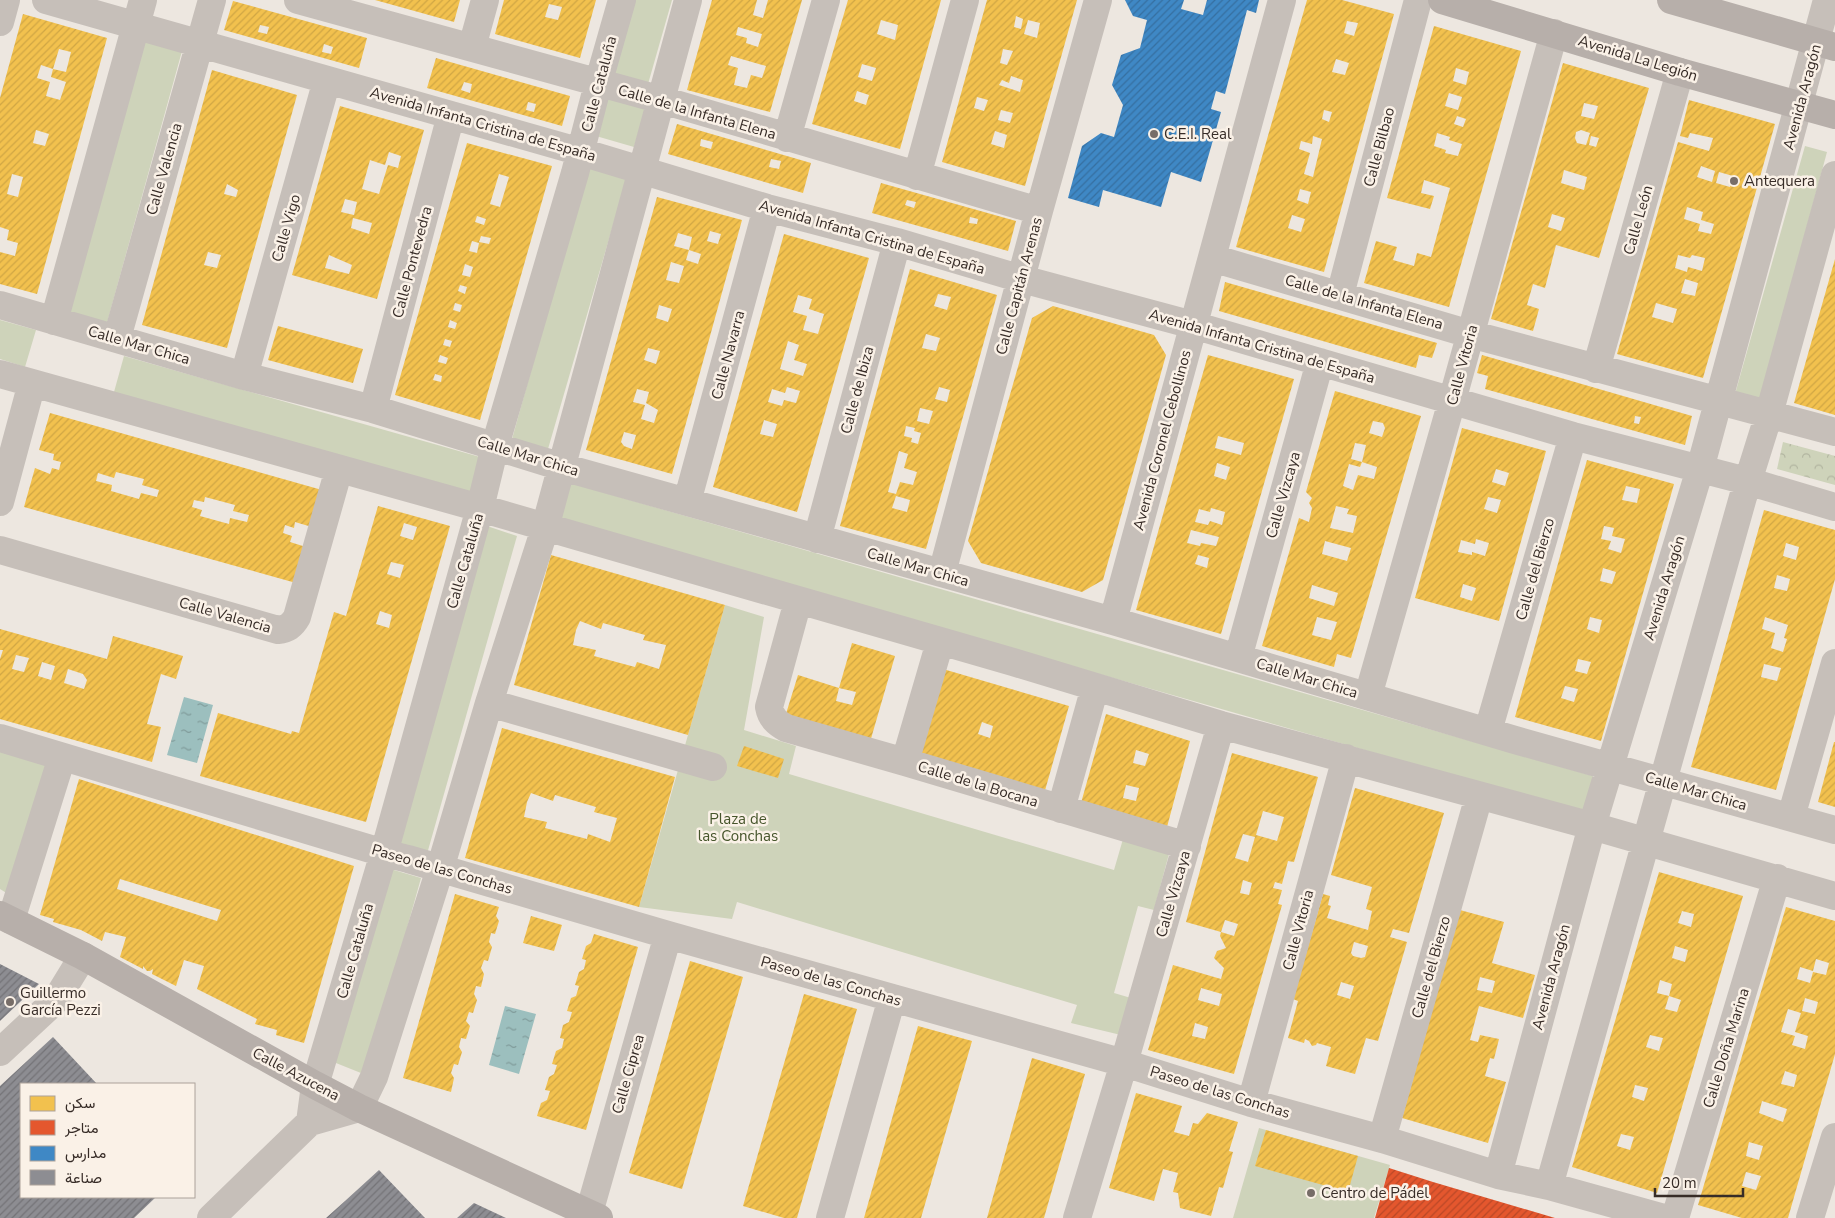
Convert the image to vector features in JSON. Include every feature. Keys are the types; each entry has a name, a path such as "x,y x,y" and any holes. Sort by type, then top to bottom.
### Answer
{"street":[{"path":"0,22 6,0"},
{"name":"Avenida Infanta Cristina de España","path":"46,0 451,114 768,208 1193,325 1573,436 1835,507"},
{"path":"54,321 143,0"},
{"name":"Calle Valencia","path":"117,338 212,0"},
{"name":"Calle de la Infanta Elena","path":"298,0 349,7 472,48 662,100 1038,212"},
{"path":"472,48 485,0"},
{"name":"Calle Cataluña","path":"310,1122 315,1085 384,853 480,508 495,446 582,152 598,84 622,0"},
{"path":"211,1218 310,1122 359,1108 374,1077 440,869 562,467 688,0"},
{"path":"787,138 826,0"},
{"path":"917,176 965,0"},
{"name":"Calle Capitán Arenas","path":"942,574 1022,279 1038,212 1098,0"},
{"name":"Avenida Coronel Cebollinos","path":"1113,621 1282,0"},
{"name":"Calle Bilbao","path":"1340,295 1418,0"},
{"name":"Avenida La Legión","path":"1442,0 1680,72 1835,115"},
{"name":"Avenida Aragón","path":"1498,1175 1592,826 1700,470 1799,104 1826,44 1827,0"},
{"path":"1687,2 1826,44"},
{"name":"Calle Vitoria","path":"1368,696 1554,33"},
{"name":"Calle León","path":"1596,369 1680,72"},
{"name":"Calle Vigo","path":"244,376 327,80"},
{"name":"Calle Pontevedra","path":"373,409 451,114"},
{"path":"1549,1186 1747,482 1769,414 1835,175"},
{"name":"Calle Navarra","path":"687,502 768,208"},
{"name":"Calle de Ibiza","path":"817,539 897,242"},
{"name":"Calle de la Infanta Elena","path":"1212,258 1470,334 1835,432"},
{"name":"Calle Mar Chica","path":"0,305 244,376 373,409 562,467 1113,621 1610,767 1835,830"},
{"name":"Calle Vizcaya","path":"1238,658 1320,362"},
{"path":"0,374 480,508 1220,725 1592,826 1835,896"},
{"path":"0,502 32,383"},
{"name":"Calle del Bierzo","path":"1488,731 1573,436"},
{"name":"Calle Valencia","path":"0,550 278,630 284,629 294,623 297,617 339,469"},
{"name":"Calle de la Bocana","path":"798,601 769,707 772,717 778,724 786,728 1187,846"},
{"path":"906,762 940,642"},
{"path":"1791,818 1835,663"},
{"path":"1061,809 1095,687"},
{"path":"489,703 713,767"},
{"name":"Calle Vizcaya","path":"1077,1218 1187,846 1220,725"},
{"name":"Paseo de las Conchas","path":"0,738 384,853 1124,1063 1251,1103 1382,1139 1498,1175 1549,1186 1664,1218"},
{"path":"6,918 62,756"},
{"name":"Calle Vitoria","path":"1251,1103 1346,758"},
{"name":"Calle del Bierzo","path":"1382,1139 1479,796"},
{"name":"Calle Doña Marina","path":"1675,1218 1776,878"},
{"name":"Calle Azucena","path":"6,918 83,956 359,1108 594,1215"},
{"name":"Calle Ciprea","path":"594,1215 668,935"},
{"path":"0,1052 56,1000 83,956"},
{"path":"830,1218 892,998"},
{"path":"1810,1218 1835,1136"}],"green space":[{"path":"632,0 672,0 648,84 612,74"},
{"path":"144,41 182,51 107,323 68,313"},
{"path":"607,97 646,107 634,147 596,136"},
{"path":"1805,146 1827,152 1760,400 1735,394"},
{"path":"588,166 627,177 548,449 512,439"},
{"path":"0,320 36,330 25,367 0,359"},
{"path":"124,356 480,457 470,494 114,392"},
{"path":"1783,442 1835,456 1835,485 1777,469"},
{"path":"574,484 1593,776 1584,813 562,520 560,517 570,485"},
{"path":"484,525 517,536 427,854 394,845"},
{"name":"Plaza de las Conchas","path":"725,605 764,617 744,730 796,746 789,774 1114,870 1123,839 1170,850 1154,910 1138,906 1114,993 1131,998 1121,1035 1071,1023 1077,1005 737,902 732,919 639,907"},
{"path":"0,745 48,759 8,894 0,889"},
{"path":"387,868 421,878 366,1075 331,1061"},
{"name":"Centro de Pádel","path":"1259,1128 1390,1165 1374,1218 1233,1218"}],"water":[{"path":"184,697 213,705 197,763 167,755"},
{"path":"505,1006 536,1014 519,1074 489,1065"}],"building: سكن":[{"path":"375,0 460,0 454,22"},
{"path":"504,0 596,0 580,58 495,34","holes":["549,4 562,7 558,20 545,17"]},
{"path":"712,0 757,0 753,15 763,18 768,0 802,0 770,112 687,90","holes":["738,27 762,34 758,47 746,43 747,38 736,35","731,56 766,66 762,78 751,75 747,88 734,85 738,68 728,65"]},
{"path":"848,0 941,0 900,149 812,124","holes":["881,20 898,25 895,40 877,34","862,64 876,68 872,81 858,77","857,91 869,95 866,105 854,101"]},
{"path":"987,0 1077,0 1025,186 942,162","holes":["1016,16 1023,19 1021,29 1014,27","1028,20 1040,23 1037,38 1024,34","1003,49 1013,51 1007,65 1000,63","1011,76 1023,80 1020,92 999,85 1002,80 1009,83","977,97 988,100 984,111 974,108","1001,110 1013,113 1010,123 998,120","995,131 1007,135 1004,148 991,144"]},
{"path":"1307,0 1342,0 1394,14 1324,272 1236,247","holes":["1347,21 1358,23 1354,36 1344,33","1336,59 1349,63 1345,75 1332,72","1324,110 1332,112 1329,122 1322,119","1313,136 1322,139 1313,177 1304,174 1310,153 1299,149 1301,141 1312,144","1300,189 1311,192 1308,204 1297,200","1292,215 1305,219 1301,232 1288,228"]},
{"path":"233,1 367,38 359,68 224,30","holes":["260,25 269,27 267,34 258,32","324,44 333,47 331,54 322,52"]},
{"path":"23,14 107,38 37,294 0,284 0,252 15,256 18,243 7,240 9,230 0,227 0,98","holes":["59,49 71,52 66,72 53,69","41,65 53,69 51,77 66,82 60,100 46,96 50,82 37,78","36,130 49,134 45,146 33,143","12,174 23,177 18,197 7,194"]},
{"path":"1434,26 1521,51 1449,307 1364,283 1376,241 1397,247 1393,260 1414,266 1417,253 1431,257 1450,188 1424,180 1421,193 1434,196 1430,209 1387,198","holes":["1456,68 1469,72 1466,85 1453,81","1449,93 1462,97 1458,110 1445,106","1457,116 1466,119 1463,127 1454,124","1437,133 1450,137 1449,140 1462,144 1458,156 1445,153 1446,150 1434,146"]},
{"path":"436,58 570,96 562,126 427,88","holes":["464,82 472,84 470,93 461,90","528,102 536,104 534,112 526,110"]},
{"path":"1563,63 1649,88 1599,258 1556,245 1545,288 1533,284 1527,305 1539,309 1533,331 1491,319","holes":["1584,103 1598,106 1594,119 1581,116","1581,130 1590,133 1586,145 1577,143 1575,138 1576,132","1591,136 1599,138 1596,147 1589,145","1564,170 1587,177 1584,190 1561,183","1552,214 1565,218 1561,231 1548,227"]},
{"path":"212,70 297,95 227,348 142,325","holes":["227,184 238,190 236,197 224,194","208,252 221,255 217,268 204,265"]},
{"path":"1689,100 1775,124 1703,378 1617,354 1678,142 1709,151 1713,138 1690,133 1688,138 1680,136","holes":["1701,166 1715,171 1712,182 1697,177","1719,172 1733,176 1730,187 1716,183","1687,207 1703,212 1701,220 1714,224 1711,234 1698,231 1700,224 1684,219","1678,255 1690,258 1692,255 1705,258 1702,271 1688,267 1687,272 1675,268","1685,279 1698,283 1695,296 1681,293","1656,303 1677,309 1673,323 1652,317"]},
{"path":"340,106 424,130 377,299 292,275","holes":["389,152 401,156 398,168 388,165 379,194 362,189 370,160 385,165","345,199 357,202 354,215 341,212","353,218 372,223 369,234 351,228","329,255 352,265 349,274 325,268"]},
{"path":"677,124 811,163 803,193 668,154","holes":["701,139 713,142 711,149 700,146","771,159 781,161 779,169 769,167"]},
{"path":"467,143 552,166 480,420 395,395","holes":["499,174 509,177 500,207 490,204","477,216 486,219 484,225 475,222","481,236 491,238 489,244 479,242","472,241 479,243 477,253 469,251","465,264 473,267 470,277 462,275","460,285 467,287 465,294 458,291","455,303 462,305 460,312 453,310","450,320 457,323 455,329 448,327","445,339 452,341 450,347 443,345","440,355 448,358 446,364 438,362","435,374 442,376 441,382 433,380"]},
{"path":"881,183 1016,221 1008,251 872,213","holes":["907,200 916,202 914,208 905,205","970,217 978,219 977,224 969,223"]},
{"path":"657,197 742,220 672,474 586,450","holes":["710,231 721,234 718,244 707,241","678,233 692,237 689,250 674,246","689,250 701,254 698,264 686,260","671,262 684,266 679,283 666,280","659,305 672,309 668,322 656,318","648,348 660,351 656,364 644,360","637,389 649,392 646,403 658,410 654,423 641,419 645,405 633,402","624,432 636,435 632,449 624,446 621,442"]},
{"path":"784,234 869,258 797,512 713,487","holes":["798,295 812,299 809,309 824,314 818,334 803,330 807,316 793,312","788,341 799,345 794,360 807,364 803,376 780,369","787,387 800,391 796,403 784,400 782,406 768,402 772,389 785,393","764,420 777,424 773,437 760,434"]},
{"path":"1835,259 1835,415 1794,403"},
{"path":"910,269 997,295 926,549 840,526","holes":["938,294 951,297 947,310 934,306","926,334 940,338 936,351 922,348","939,387 950,390 947,402 935,399","920,408 933,411 929,424 917,421","906,426 915,428 914,431 921,433 918,444 911,442 912,438 904,436","899,451 908,454 904,468 917,472 913,485 900,482 896,494 888,492","896,496 910,500 907,512 892,508"]},
{"path":"1225,282 1437,343 1432,358 1419,355 1416,368 1219,311"},
{"path":"1053,306 1154,335 1166,355 1103,580 1082,592 981,563 968,541 1032,318"},
{"path":"278,326 363,349 353,383 268,360"},
{"path":"1208,355 1294,379 1221,634 1136,610","holes":["1218,436 1244,443 1241,455 1215,448","1217,463 1230,467 1226,480 1214,476","1211,508 1225,512 1222,525 1210,521 1208,525 1195,522 1199,509 1210,512","1191,530 1219,537 1216,546 1201,543 1200,546 1187,543","1198,555 1209,558 1207,568 1195,564"]},
{"path":"1482,355 1692,416 1685,445 1485,389 1488,376 1477,373","holes":["1635,416 1641,417 1639,424 1634,423"]},
{"path":"1335,391 1421,416 1351,658 1337,654 1334,667 1262,646 1299,518 1309,522 1312,508 1309,503 1312,498 1306,492","holes":["1373,421 1383,423 1385,428 1382,437 1369,433","1355,443 1366,445 1362,462 1351,459","1362,462 1377,467 1374,479 1358,475 1353,490 1343,486 1349,464 1360,467","1336,506 1349,509 1347,514 1357,516 1353,533 1330,528","1325,541 1351,548 1347,561 1322,554","1312,585 1338,593 1334,606 1309,598","1317,617 1337,622 1331,640 1312,635"]},
{"path":"50,413 322,490 312,527 295,522 294,528 285,525 283,533 292,536 290,542 306,547 296,583 24,507 35,468 50,474 52,468 59,470 61,462 53,460 54,454 39,450","holes":["116,472 144,479 142,485 159,490 157,497 141,493 139,499 111,491 112,485 96,481 98,473 114,478","205,497 235,505 233,511 249,515 247,522 230,518 229,524 200,516 202,510 192,507 194,500 204,502"]},
{"path":"1462,428 1546,451 1499,621 1415,598","holes":["1496,469 1509,473 1505,486 1492,482","1488,497 1501,500 1497,513 1484,509","1476,539 1489,543 1485,556 1472,552 1472,555 1458,552 1461,540 1475,544","1463,584 1476,588 1472,601 1460,597"]},
{"path":"1587,460 1674,484 1601,741 1515,717","holes":["1626,486 1640,489 1637,503 1622,500","1604,526 1614,528 1612,536 1625,539 1621,553 1608,549 1611,541 1601,539","1603,568 1616,572 1612,584 1600,581","1590,617 1602,620 1599,633 1587,629","1578,659 1591,662 1587,674 1575,671","1565,686 1578,689 1574,702 1561,698"]},
{"path":"378,506 450,526 366,822 200,776 218,713 291,734 292,731 299,733 334,612 346,616","holes":["404,523 417,527 413,540 400,536","391,562 404,565 400,578 387,574","380,611 392,615 389,628 376,624"]},
{"path":"1764,510 1835,530 1835,579 1776,790 1691,767","holes":["1786,543 1799,547 1796,560 1783,556","1777,575 1790,579 1787,591 1774,588","1765,617 1788,625 1784,638 1787,639 1783,652 1771,648 1775,633 1762,629","1764,664 1781,668 1777,681 1761,677"]},
{"path":"551,555 725,605 688,735 514,685","holes":["580,621 601,629 603,623 645,635 643,640 666,645 659,669 637,662 635,667 594,656 596,650 573,645"]},
{"path":"0,629 107,659 113,636 183,656 176,679 161,674 147,724 161,727 152,762 0,719 0,659 3,650 0,650","holes":["16,655 29,658 24,672 12,669","42,662 55,666 51,680 38,676","68,669 83,674 87,680 84,689 64,683"]},
{"path":"852,643 895,656 870,742 785,717 798,675 839,688","holes":["839,688 856,692 852,705 836,701"]},
{"path":"943,669 1069,706 1044,794 919,757","holes":["982,722 993,726 990,738 978,734"]},
{"path":"1106,714 1190,741 1167,827 1081,803","holes":["1136,750 1149,754 1145,766 1133,763","1126,785 1139,788 1136,801 1123,798"]},
{"path":"502,728 675,777 639,907 465,858","holes":["531,793 553,801 555,795 596,807 594,812 617,818 610,842 588,834 587,839 545,828 547,822 524,817"]},
{"path":"1835,742 1835,807 1818,802"},
{"path":"744,746 784,759 778,778 737,766"},
{"path":"1232,753 1318,777 1294,862 1288,861 1282,884 1275,882 1273,888 1282,890 1278,904 1282,905 1234,1074 1148,1050 1173,965 1221,979 1224,968 1214,958 1217,951 1226,948 1220,936 1221,932 1186,922","holes":["1263,811 1284,817 1277,841 1256,835","1243,834 1255,837 1248,862 1235,858","1243,880 1252,883 1249,895 1240,893","1225,920 1238,924 1234,936 1221,932","1201,988 1222,994 1219,1006 1198,1000","1195,1023 1208,1027 1205,1039 1192,1036"]},
{"path":"79,779 354,866 304,1043 276,1035 277,1030 255,1024 257,1019 197,989 204,966 184,960 176,986 152,974 153,969 147,971 143,966 143,969 120,957 126,937 105,932 102,941 81,930 53,922 54,919 40,915","holes":["120,879 221,910 217,921 117,889"]},
{"path":"1355,788 1444,813 1409,933 1393,929 1390,937 1407,942 1378,1041 1366,1038 1355,1074 1326,1066 1331,1047 1317,1043 1312,1046 1305,1039 1304,1043 1288,1038 1298,1001 1293,999 1323,894 1330,896 1328,905 1331,906 1327,918 1368,930 1372,911 1366,909 1372,887 1331,875","holes":["1354,942 1368,946 1365,957 1353,956 1351,953","1341,982 1354,986 1350,999 1337,995"]},
{"path":"1659,872 1743,896 1657,1193 1572,1167","holes":["1682,911 1694,914 1691,927 1678,923","1675,946 1688,950 1685,962 1672,958","1660,980 1672,984 1669,996 1657,993","1669,996 1681,1000 1677,1012 1665,1009","1650,1035 1663,1038 1659,1051 1646,1047","1635,1085 1648,1088 1644,1101 1632,1097","1621,1134 1634,1137 1630,1150 1617,1146"]},
{"path":"455,894 499,907 496,916 499,921 495,934 491,933 489,942 492,947 488,961 484,960 481,968 484,974 481,987 476,986 474,994 477,1000 473,1013 469,1012 466,1021 470,1026 466,1039 461,1038 459,1047 462,1052 458,1065 454,1064 451,1073 454,1078 451,1092 403,1078"},
{"path":"1786,907 1835,921 1835,1054 1788,1218 1742,1218 1698,1205","holes":["1816,959 1829,963 1826,975 1813,972 1810,983 1797,979 1800,967 1813,971","1805,998 1818,1002 1815,1014 1802,1011","1788,1009 1801,1013 1795,1032 1808,1036 1805,1049 1792,1045 1795,1036 1781,1032","1785,1071 1797,1075 1794,1087 1781,1084","1762,1101 1787,1109 1783,1122 1759,1113","1749,1142 1763,1146 1759,1160 1746,1156","1746,1172 1761,1176 1756,1190 1742,1186"]},
{"path":"1460,910 1504,922 1492,963 1535,975 1523,1018 1479,1006 1470,1040 1478,1042 1480,1035 1499,1039 1494,1059 1490,1058 1485,1076 1506,1082 1488,1143 1402,1118","holes":["1480,977 1495,981 1492,993 1477,990"]},
{"path":"531,916 562,925 554,951 523,943"},
{"path":"594,934 638,947 586,1130 537,1116 541,1103 547,1100 550,1091 545,1090 549,1077 554,1074 557,1065 552,1064 556,1051 562,1048 564,1039 560,1038 563,1025 569,1022 572,1012 567,1011 571,998 576,996 579,986 575,985 579,972 584,969 586,960 582,959 586,946 591,943"},
{"path":"690,961 743,977 682,1189 629,1173"},
{"path":"804,994 857,1009 797,1218 784,1218 743,1206"},
{"path":"918,1026 972,1041 921,1218 864,1218"},
{"path":"1032,1058 1085,1074 1044,1218 987,1218"},
{"path":"1136,1093 1182,1106 1174,1132 1189,1136 1193,1123 1198,1124 1207,1113 1238,1122 1229,1151 1233,1152 1223,1188 1219,1187 1211,1216 1180,1208 1178,1193 1173,1192 1178,1173 1163,1169 1154,1201 1109,1188"},
{"path":"1266,1130 1358,1156 1348,1192 1255,1166"}],"building: متاجر":[{"path":"1389,1168 1433,1182 1555,1218 1375,1218"}],"building: مدارس":[{"path":"1125,0 1184,0 1181,9 1203,15 1207,0 1259,0 1256,13 1247,10 1225,94 1216,91 1211,109 1221,112 1201,182 1171,172 1161,207 1103,190 1099,207 1068,198 1082,146 1101,133 1114,137 1123,105 1112,85 1121,55 1140,48 1147,20 1133,16"}],"building: صناعة":[{"name":"Guillermo García Pezzi","path":"0,964 39,984 0,1021"},
{"path":"53,1037 96,1083 20,1083 20,1198 155,1198 134,1218 0,1218 0,1086"},
{"path":"379,1170 425,1218 326,1218 345,1201"},
{"path":"474,1203 506,1218 457,1218"}],"place":[{"name":"C.E.I. Real","path":"1154,134"},
{"name":"Antequera","path":"1734,181"},
{"name":"Guillermo García Pezzi","path":"10,1002"},
{"name":"Centro de Pádel","path":"1311,1193"}]}
